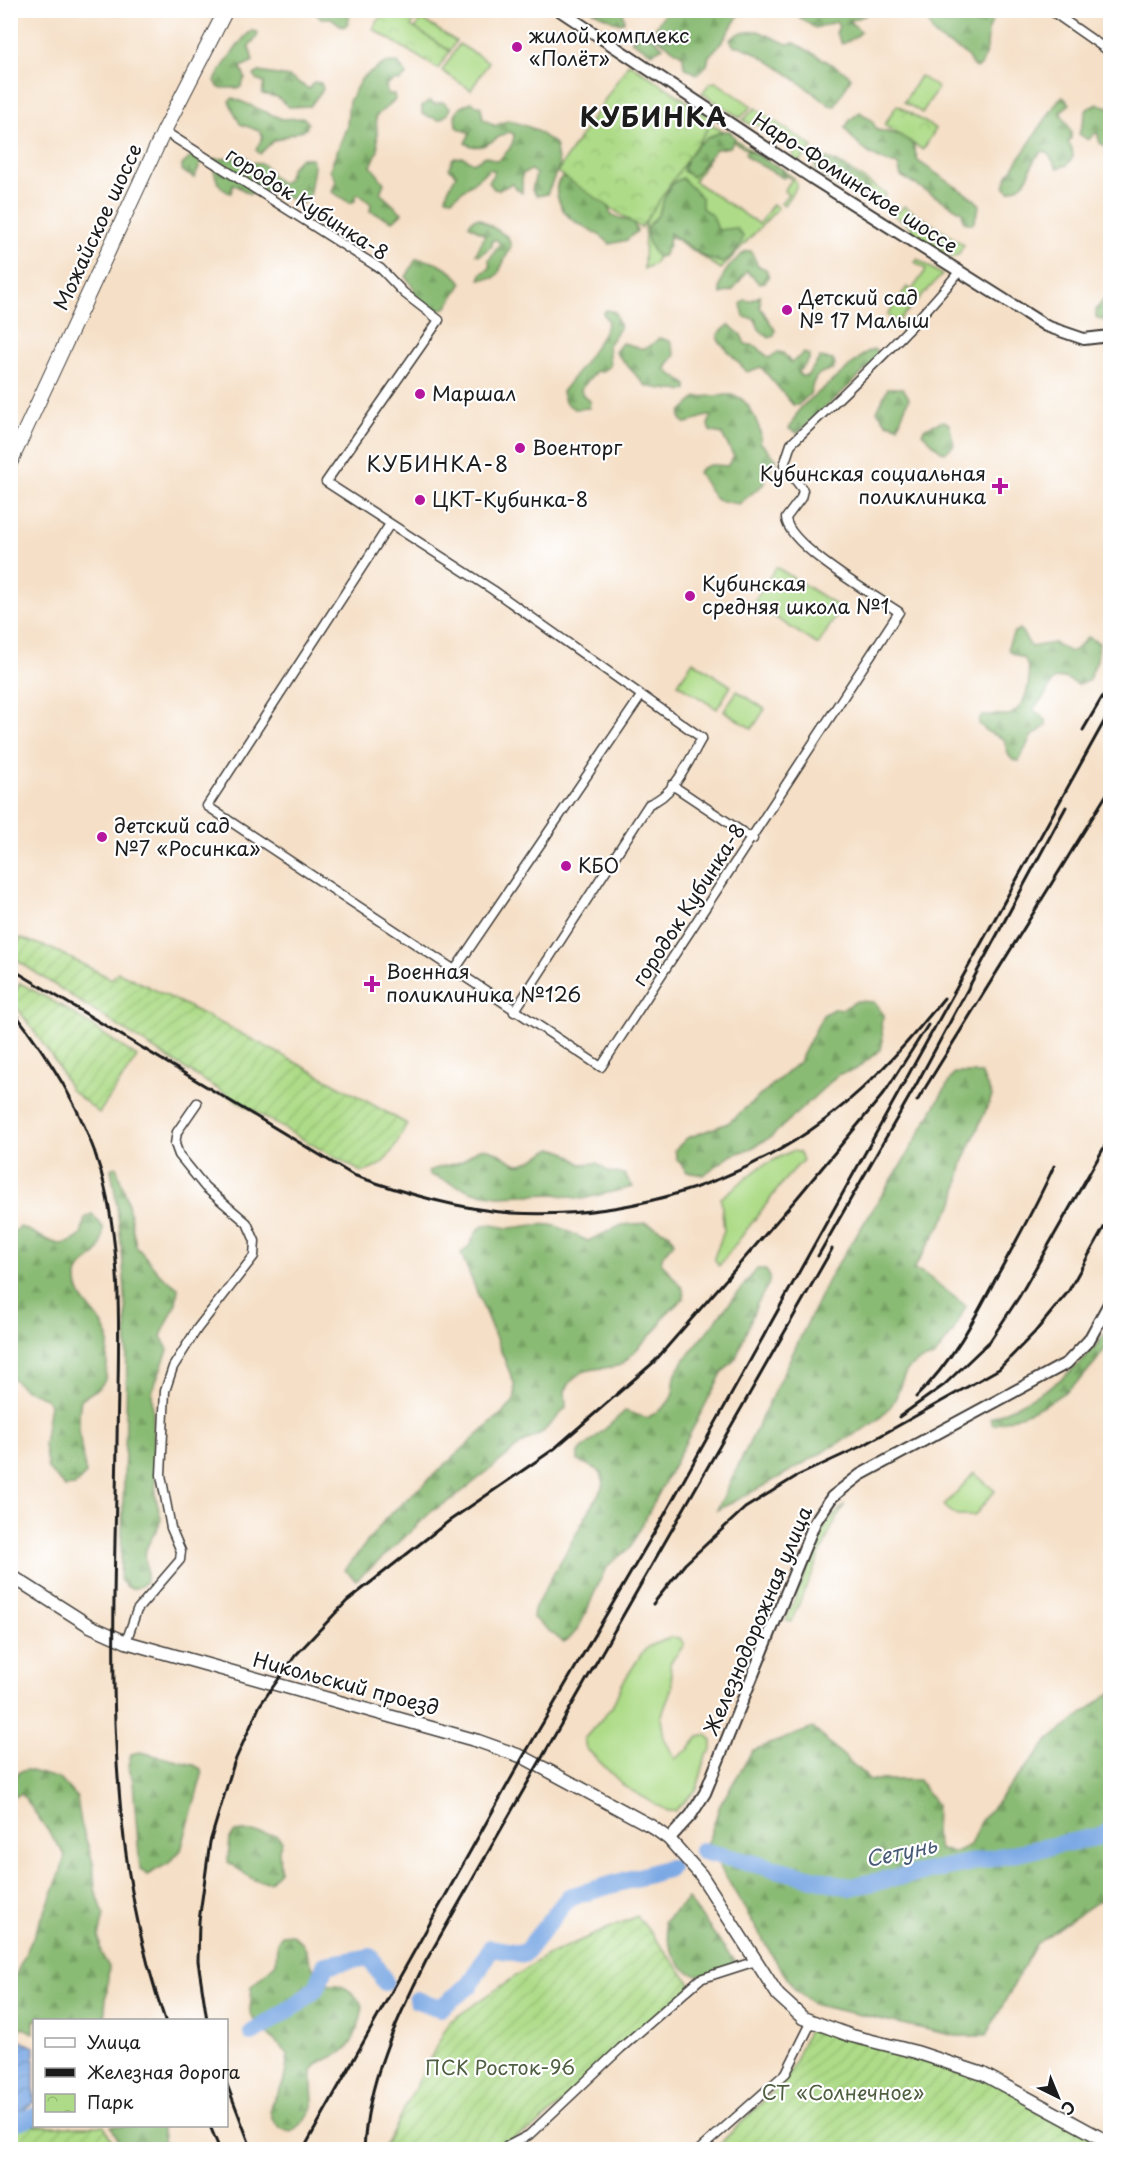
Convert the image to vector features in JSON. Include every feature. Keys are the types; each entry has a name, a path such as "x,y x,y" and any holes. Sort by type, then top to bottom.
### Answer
{"main road":[{"name":"Можайское шоссе","path":"10,463 164,131 226,10"},
{"name":"Никольский проезд","path":"10,1575 90,1626 126,1642 506,1750 651,1826 669,1839 701,1875 782,2000 795,2012 811,2022 983,2073 1110,2143"}],"street":[{"name":"Наро-Фоминское шоссе","path":"560,10 958,272 1046,326 1084,339 1110,336"},
{"path":"1050,10 1110,52"},
{"name":"городок Кубинка-8","path":"164,131 381,269 404,293 439,320 326,482 493,590 702,738 672,785"},
{"name":"городок Кубинка-8","path":"390,524 207,806 514,1012 601,1067 753,839 899,612 815,556 790,531 786,518 801,498 803,490 784,465 791,444 933,305 958,272"},
{"path":"454,971 641,696"},
{"path":"514,1012 649,804 664,795 672,785 753,839"},
{"path":"126,1642 137,1610 180,1560 181,1551 171,1528 161,1475 165,1391 173,1367 197,1329 254,1256 255,1241 247,1223 205,1187 179,1155 175,1143 177,1132 197,1104"},
{"name":"Железнодорожная улица","path":"669,1839 691,1815 705,1793 816,1522 832,1497 860,1475 1057,1371 1089,1340 1110,1302"},
{"path":"500,2150 529,2135 613,2055 700,1979 756,1961"},
{"path":"699,2150 786,2073 811,2022"}],"green space":[{"path":"667,10 741,11 723,41 709,56 707,65 697,74 684,67 683,56 651,34"},
{"path":"315,11 346,11 350,13 348,24 343,27 331,18 320,18"},
{"path":"384,11 405,11 416,17 411,26 450,51 438,69 373,29"},
{"path":"592,11 623,11 624,22 618,23"},
{"path":"803,11 869,11 866,15 849,21 861,31 857,36 842,44 836,33 839,26 836,22 815,28 799,17"},
{"path":"927,11 996,11 988,31 987,49 981,66 976,68 965,54 934,34"},
{"path":"421,19 456,41 450,51 415,29"},
{"path":"252,31 258,32 257,37 249,46 253,61 241,67 245,78 240,88 219,88 215,81 217,76 238,46"},
{"path":"758,31 787,44 795,43 847,73 851,78 835,106 829,105 754,52 734,46 730,40 739,33"},
{"path":"637,34 652,37 663,47 652,53 631,41"},
{"path":"459,44 489,62 471,90 442,71"},
{"path":"385,63 398,63 407,75 400,81 395,80 386,85 387,94 394,94 395,100 376,116 378,150 371,166 384,183 380,193 402,213 393,221 370,211 371,204 359,194 355,196 355,201 350,203 332,192 336,181 330,169 347,126 349,101 362,78"},
{"path":"629,63 714,119 641,228 557,172"},
{"path":"259,72 289,77 309,89 314,82 321,83 323,89 310,106 289,107 277,97 262,94 264,83 256,80 254,75"},
{"path":"920,76 938,88 922,113 904,102"},
{"path":"716,82 752,106 740,118 702,93 710,83"},
{"path":"1063,97 1070,104 1060,112 1071,131 1071,139 1068,142 1072,148 1073,157 1067,165 1057,168 1048,153 1043,151 1034,160 1024,182 1009,191 1004,186 1008,175 1059,99"},
{"path":"233,98 282,119 304,118 308,123 306,129 273,141 260,154 256,150 263,136 260,131 240,124 229,101"},
{"path":"429,101 435,104 443,102 450,108 448,114 439,120 422,114 422,106"},
{"path":"471,102 481,107 483,119 495,126 509,120 534,129 555,144 559,166 547,194 537,196 532,190 536,174 531,170 522,174 522,193 511,184 499,190 494,189 489,182 495,171 490,169 452,199 446,198 456,175 449,168 453,158 464,157 473,163 486,156 497,161 513,142 514,134 509,132 483,146 472,146 465,143 470,133 456,127 455,115 459,108"},
{"path":"1097,104 1110,107 1110,149 1100,143 1097,132 1088,140 1079,134 1087,109"},
{"path":"897,105 936,129 923,150 884,125"},
{"path":"755,108 813,147 799,162 793,158 794,149 755,123 753,126 743,120"},
{"path":"860,112 872,121 877,130 901,135 912,142 918,161 974,199 980,205 973,224 964,222 962,212 901,176 898,165 874,156 855,141 845,128 850,120"},
{"path":"711,124 794,178 797,186 784,205 781,203 788,194 784,191 792,179 724,135 709,158 691,147 706,125"},
{"path":"723,131 730,131 735,138 730,147 716,149 693,177 683,171 688,156 697,145"},
{"path":"748,150 784,170 785,177 783,178 748,158 745,153"},
{"path":"689,151 707,162 694,181 759,224 773,204 778,208 721,269 671,236 654,264 644,269 645,225 650,209"},
{"path":"194,154 202,161 194,178 182,171 182,165"},
{"path":"242,156 248,158 250,163 257,162 265,166 273,177 282,183 287,180 291,168 300,158 312,158 314,167 309,197 301,204 284,196 259,190 250,194 233,184 231,193 226,191 219,185 212,160"},
{"path":"823,158 828,158 866,185 869,189 867,194 855,194 848,191 816,171 815,165"},
{"path":"836,161 886,194 882,201 899,212 904,206 964,245 958,255 952,257 941,250 940,252 909,232 912,227 834,176 825,177"},
{"path":"562,177 572,180 608,204 611,215 633,222 637,231 627,240 610,244 572,220 561,206 557,195 557,185"},
{"path":"682,178 702,198 702,208 713,216 718,230 736,228 743,236 736,251 722,263 705,257 670,233 669,245 663,256 658,257 650,246 647,235 648,227 657,216 671,185"},
{"path":"478,218 508,237 511,246 494,278 480,279 481,274 490,268 489,260 500,244 497,240 492,240 492,246 480,255 476,254 485,235 469,225 473,219"},
{"path":"746,251 751,251 758,266 766,269 769,277 765,282 759,283 747,271 733,290 721,294 723,276"},
{"path":"416,259 441,266 453,273 462,283 447,307 437,311 413,297 414,289 406,277"},
{"path":"917,259 942,275 897,322 887,315 907,287 912,290 926,270 915,262"},
{"path":"1110,291 1110,323 1096,317 1096,310"},
{"path":"760,296 760,307 775,330 774,336 769,338 759,329 755,319 744,317 741,304 745,300 750,301"},
{"path":"606,310 615,312 620,328 608,345 610,366 601,372 596,371 581,389 582,394 590,401 589,408 574,409 565,402 562,392 602,336 608,321 603,313"},
{"path":"729,325 741,335 745,344 756,346 769,358 778,352 783,353 791,363 804,353 809,355 809,360 798,372 801,376 807,376 820,358 833,360 835,365 833,370 819,374 810,394 798,405 793,405 761,367 747,372 718,340 718,334"},
{"path":"659,338 670,341 675,355 668,364 667,371 687,385 687,390 646,386 615,352 622,343 645,348"},
{"path":"875,349 881,356 798,433 789,429 800,408 867,352"},
{"path":"888,388 903,388 909,398 898,426 887,423 877,411"},
{"path":"730,395 740,398 748,406 758,425 760,442 777,460 765,474 765,483 739,504 717,500 698,472 708,465 727,466 734,457 722,434 710,431 708,425 711,416 684,423 680,417 681,412 697,397"},
{"path":"943,421 949,424 954,445 946,452 941,451 922,433 925,428"},
{"path":"776,567 841,608 818,645 753,603"},
{"path":"1020,629 1031,647 1054,643 1070,652 1088,637 1099,643 1097,660 1089,680 1078,685 1065,678 1054,679 1044,697 1033,709 1046,720 1046,726 1031,737 1019,761 1010,757 1004,739 988,732 979,724 979,719 983,715 1010,715 1025,698 1029,674 1025,659 1010,652 1008,647 1014,632"},
{"path":"693,661 731,686 717,709 678,684"},
{"path":"737,691 765,709 752,729 724,711"},
{"path":"20,938 52,949 112,979 118,972 264,1045 407,1124 390,1154 378,1165 362,1172 228,1095 12,957"},
{"path":"20,983 65,1008 137,1057 99,1113 70,1089 55,1061 11,999"},
{"path":"857,1001 874,1002 884,1015 881,1023 883,1040 881,1049 855,1070 839,1074 771,1137 750,1149 732,1155 703,1175 687,1172 677,1159 675,1150 687,1138 728,1123 799,1062 823,1015 835,1008 843,1009"},
{"path":"954,1073 981,1073 992,1096 963,1162 954,1203 913,1270 922,1272 966,1306 953,1332 934,1357 921,1361 906,1372 893,1403 875,1422 777,1479 717,1510 830,1276 898,1170"},
{"path":"485,1148 495,1151 514,1163 523,1164 553,1148 567,1153 581,1164 597,1163 609,1172 624,1174 633,1187 582,1199 555,1194 498,1196 473,1192 430,1175 428,1171 460,1162 475,1151"},
{"path":"792,1151 799,1152 803,1160 787,1177 719,1266 714,1258 724,1231 721,1198 762,1166"},
{"path":"116,1166 127,1199 136,1246 160,1274 178,1288 176,1304 161,1336 168,1350 152,1391 156,1498 161,1519 146,1550 147,1577 142,1585 136,1588 127,1587 120,1580 127,1374 124,1272 111,1169"},
{"path":"92,1214 103,1227 102,1242 96,1254 79,1269 77,1278 81,1296 105,1330 108,1341 107,1370 102,1385 81,1399 79,1427 86,1474 74,1486 65,1487 48,1469 44,1445 50,1404 46,1398 24,1389 12,1378 11,1234 20,1227 50,1242 65,1244 81,1235 85,1218"},
{"path":"647,1223 670,1234 674,1242 663,1255 661,1262 683,1289 684,1298 665,1315 658,1328 621,1365 590,1370 577,1376 565,1391 566,1408 543,1432 523,1443 454,1498 432,1511 356,1580 345,1570 386,1518 511,1405 515,1398 514,1383 461,1253 468,1248 477,1231 486,1225 508,1228 550,1225 560,1227 588,1241 622,1225"},
{"path":"757,1269 765,1269 769,1275 769,1283 757,1304 736,1358 722,1373 630,1548 613,1561 605,1571 577,1629 563,1642 533,1618 534,1609 604,1484 598,1471 578,1461 578,1453 625,1411 647,1418 668,1403 672,1397 677,1371 682,1363"},
{"path":"1110,1327 1110,1337 1105,1348 1087,1373 1075,1384 1037,1408 993,1425 990,1418 1042,1392 1071,1371 1098,1344"},
{"path":"974,1473 995,1491 974,1516 957,1516 944,1506"},
{"path":"845,1504 832,1527 791,1622 786,1620 827,1523"},
{"path":"671,1637 680,1638 684,1645 670,1663 672,1687 661,1718 664,1738 675,1759 689,1749 699,1737 707,1735 712,1741 712,1750 706,1756 697,1789 675,1811 668,1811 625,1787 586,1748 584,1739 612,1707 622,1684 642,1653 648,1647"},
{"path":"1110,1693 1110,1893 1036,1944 986,2036 956,2036 816,2005 796,1991 707,1845 720,1805 753,1750 813,1728 870,1780 919,1780 936,1805 935,1833 939,1850 955,1852 970,1845 980,1822 1049,1740"},
{"path":"140,1752 194,1765 201,1769 202,1775 181,1850 169,1863 147,1875 140,1869 133,1781 128,1766 131,1754"},
{"path":"27,1770 60,1779 77,1798 81,1823 93,1863 95,1889 104,1914 99,1937 101,1953 109,1967 104,2019 33,2019 33,2033 23,2028 11,2032 11,1985 46,1909 65,1855 22,1794 11,1797 11,1781 19,1772"},
{"path":"235,1832 276,1835 282,1841 279,1849 280,1871 270,1882 254,1880 228,1862 230,1838"},
{"path":"688,1899 737,1965 704,1975 694,1974 680,1964 671,1948 664,1922"},
{"name":"ПСК Росток-96","path":"637,1916 692,1985 534,2128 489,2149 383,2150 449,2022 545,1956"},
{"path":"291,1934 303,1945 315,1971 329,1985 349,1990 363,2006 357,2030 348,2047 340,2054 319,2063 312,2071 313,2106 308,2116 292,2132 276,2123 270,2109 283,2083 288,2054 254,2020 250,2011 252,1986 276,1963 277,1942 282,1935"},
{"name":"СТ «Солнечное»","path":"811,2023 983,2074 1110,2143 1110,2150 713,2150 788,2077"},
{"path":"33,2120 33,2127 105,2127 117,2149 11,2149 11,2130"},
{"path":"112,2127 161,2127 165,2149 123,2149"}],"water":[{"path":"13,2037 33,2047 33,2103 11,2120 10,2041"}],"waterway":[{"name":"Сетунь","path":"702,1851 850,1887 1106,1835 1110,1830"},
{"name":"Сетунь","path":"417,2000 440,2008 470,1985 491,1948 524,1954 569,1897 670,1868"},
{"name":"Сетунь","path":"252,2033 299,2003 318,1986 325,1965 370,1957 385,1982"},
{"name":"Сетунь","path":"10,2124 33,2116"}],"railway":[{"path":"1083,730 1110,684"},
{"path":"303,2150 523,1757 665,1514 1110,711"},
{"path":"917,1101 1110,789"},
{"path":"818,1256 916,1085 1066,807"},
{"path":"10,968 353,1175 431,1199 471,1208 512,1213 551,1214 629,1205 704,1185 740,1170 808,1132 846,1103 897,1053 944,998"},
{"path":"10,1007 38,1045 75,1106 94,1149 109,1205 117,1273 119,1341 114,1662 120,1807 130,1879 144,1950 165,2019"},
{"path":"207,2019 198,1961 199,1921 210,1842 234,1763 260,1705 295,1656 347,1601 449,1521 554,1449 654,1362 797,1198 885,1092 928,1025"},
{"path":"899,1417 944,1385 990,1341 1019,1297 1110,1137"},
{"path":"916,1397 941,1370 971,1324 1027,1222 1054,1166"},
{"path":"653,1604 685,1564 745,1508 797,1476 864,1445 999,1369 1035,1332 1068,1292 1106,1224"},
{"path":"364,2150 366,2125 377,2076 394,2029 426,1961 832,1249"},
{"path":"228,2087 252,2150"},
{"path":"210,2127 220,2150"}],"place":[{"name":"жилой комплекс «Полёт»","path":"517,47"},
{"name":"Детский сад № 17 Малыш","path":"787,310"},
{"name":"Маршал","path":"420,394"},
{"name":"Военторг","path":"520,448"},
{"name":"Кубинская социальная поликлиника","path":"1000,486"},
{"name":"ЦКТ-Кубинка-8","path":"420,500"},
{"name":"Кубинская средняя школа №1","path":"690,596"},
{"name":"детский сад №7 «Росинка»","path":"102,837"},
{"name":"КБО","path":"566,866"},
{"name":"Военная поликлиника №126","path":"372,984"}],"district":[{"name":"КУБИНКА","path":"654,118"},
{"name":"КУБИНКА-8","path":"438,465"}]}
